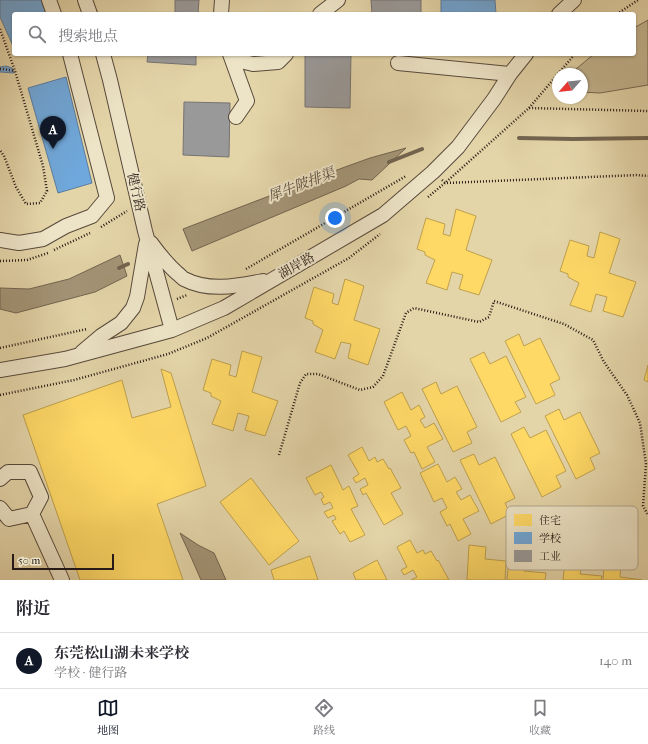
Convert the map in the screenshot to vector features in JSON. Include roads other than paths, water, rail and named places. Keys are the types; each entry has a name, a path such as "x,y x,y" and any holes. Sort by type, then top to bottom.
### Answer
{"street":[{"path":"49,0 53,12"},
{"path":"85,0 89,12"},
{"path":"221,12 222,0"},
{"path":"323,12 338,0"},
{"path":"562,12 574,0"},
{"path":"0,240 19,243 43,239 66,226 92,216 107,198 71,56"},
{"name":"健行路","path":"104,56 147,238 172,330"},
{"path":"231,57 253,64 278,62 284,56"},
{"name":"湖岸路","path":"0,370 65,359 172,330 224,308 383,215 433,172 458,147 524,56"},
{"path":"231,57 247,101 236,117"},
{"path":"398,63 510,74"},
{"path":"147,238 167,264 183,278 206,287 231,286 271,280"},
{"path":"79,355 102,336 121,324 133,308 137,297 147,238"},
{"path":"0,479 8,472 30,472 41,497 32,514 9,519 0,508"},
{"path":"32,514 62,580"}],"water":[{"path":"406,148 372,180 359,179 346,186 192,251 183,229 345,167"},
{"path":"120,255 127,276 95,292 16,313 0,309 0,288 29,289 69,279"},
{"path":"180,533 198,545 214,553 226,580 201,580"}],"waterway":[{"name":"犀牛陂排渠","path":"519,138 648,138"},
{"name":"犀牛陂排渠","path":"389,162 422,149"},
{"name":"犀牛陂排渠","path":"119,268 128,264"}],"place":[{"name":"东莞松山湖未来学校","path":"53,149"}]}
